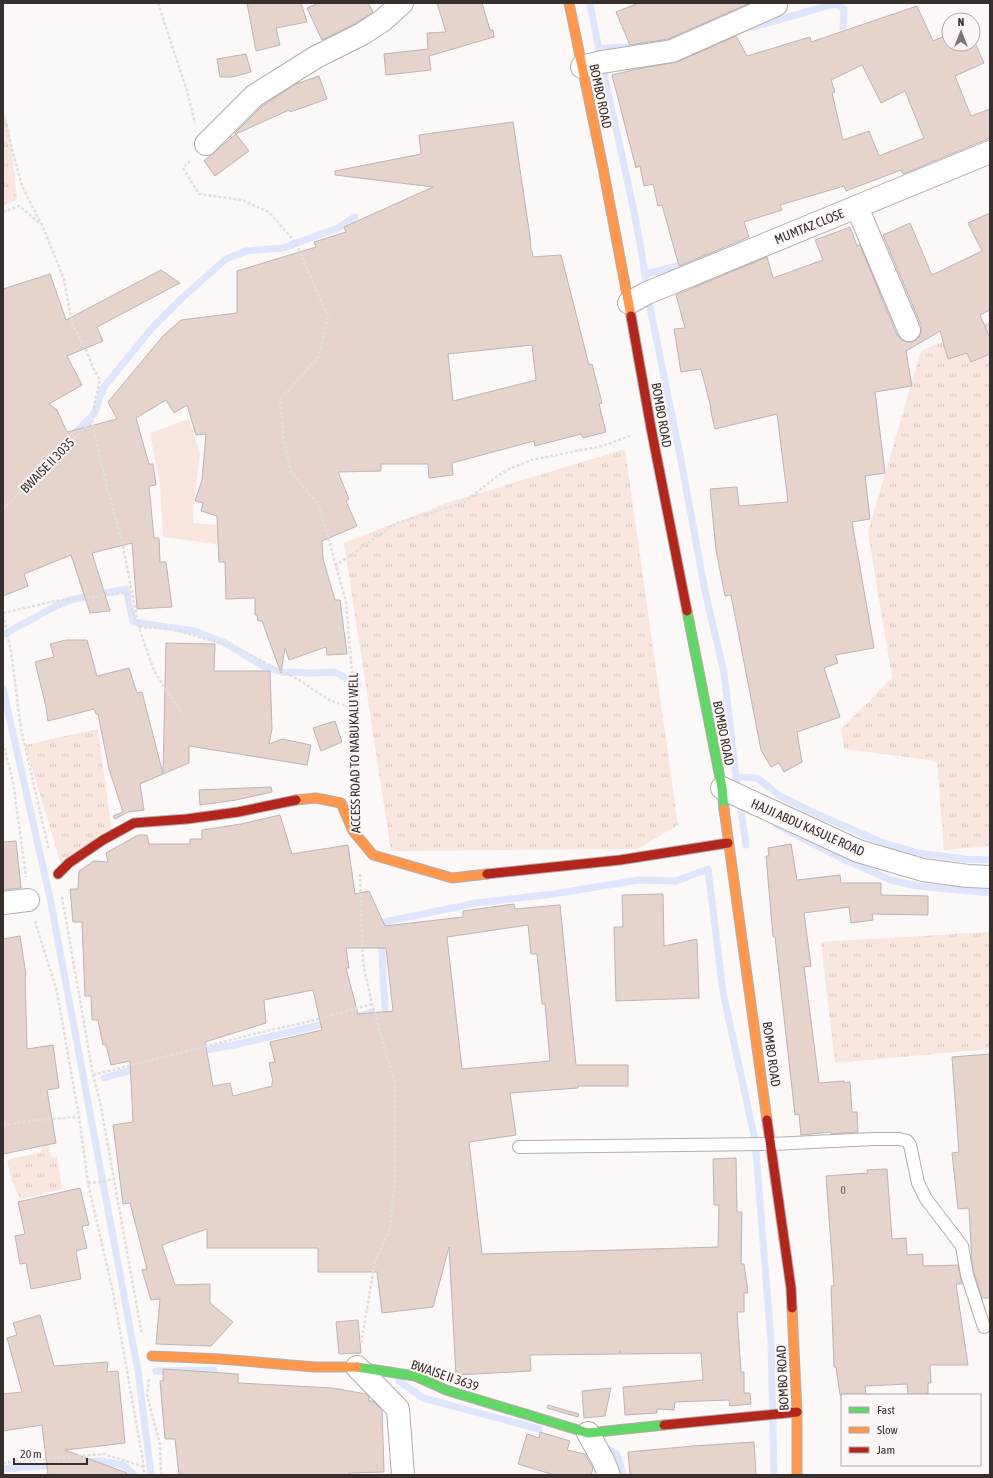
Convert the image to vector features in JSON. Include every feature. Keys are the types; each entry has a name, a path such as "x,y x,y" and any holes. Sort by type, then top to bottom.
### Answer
{"main road":[{"name":"BOMBO ROAD","path":"569,3 603,168 629,302 651,428 722,788 728,842 772,1144 791,1288 797,1412 797,1475"},
{"path":"58,874 69,863 103,840 134,823 188,819 238,812 287,801 316,798 341,803 353,831 373,855 452,878 620,860 728,842"},
{"name":"BWAISE II 3639","path":"152,1356 236,1360 314,1367 357,1367 415,1376 446,1390 588,1433 797,1412"}],"street":[{"path":"206,144 254,96 316,57 362,34 382,21 402,3"},
{"path":"582,67 602,62 672,51 776,5 776,3"},
{"name":"MUMTAZ CLOSE","path":"629,302 647,293 990,152"},
{"path":"857,207 909,330"},
{"name":"HAJJI ABDU KASULE ROAD","path":"722,788 858,851 923,870 968,876 990,877"},
{"path":"3,903 28,900"},
{"path":"357,1367 398,1409 403,1475"},
{"path":"588,1433 603,1460 609,1475"}],"lane":[{"path":"519,1147 772,1144 873,1139 899,1139 907,1141 910,1145 918,1183 926,1199 962,1246 967,1275 984,1327"}],"path":[{"path":"158,3 187,91 196,128 206,144"},
{"path":"3,115 22,186 42,225 64,279 72,323 100,380 92,422 106,483 122,541 139,628"},
{"name":"ACCESS ROAD TO NABUKALU WELL","path":"206,144 183,168 199,194 242,200 269,212 296,243 328,317 319,356 280,400 284,442 291,472 319,505 346,602 355,709 354,785"},
{"path":"3,212 19,206 42,225"},
{"name":"BWAISE II 3035","path":"3,509 69,442 92,422"},
{"path":"335,566 397,523 462,503 509,469 531,460 602,446 651,428"},
{"path":"161,1475 160,1445 147,1395 152,1356 142,1336 100,1102 93,1075 58,874 50,851 21,729 11,651 3,614 55,601 125,593 154,671 183,715"},
{"path":"139,628 172,629 237,648 299,680 329,700 355,709"},
{"path":"3,743 13,782 28,900 57,992 80,1117 88,1183 113,1292 144,1467 144,1475"},
{"path":"357,1367 363,1323 375,1261 390,1229 395,1177 395,1084 372,1004 363,963 360,870"},
{"path":"93,1075 307,1022 372,1004"},
{"path":"3,1125 38,1120 80,1117"},
{"path":"88,1183 113,1179"},
{"path":"3,1463 104,1454 144,1467"}],"green space":[{"path":"3,107 10,133 17,200 3,205"},
{"path":"990,321 990,846 944,850 937,761 844,749 841,729 892,678 868,532 921,351"},
{"path":"189,419 200,453 193,523 230,526 230,546 163,537 160,485 150,433"},
{"path":"625,449 678,825 637,849 391,851 344,543 447,503"},
{"path":"98,729 112,833 62,867 25,745"},
{"path":"990,932 990,1049 835,1063 821,942"},
{"path":"47,1142 52,1158 57,1156 62,1189 20,1199 12,1181 7,1160 42,1152 42,1145"}],"building":[{"path":"247,3 301,3 307,22 276,28 280,45 256,51"},
{"path":"319,3 368,3 373,12 356,23 322,40 307,8"},
{"path":"437,3 482,3 490,30 493,30 494,37 429,56 431,70 386,75 384,54 428,49 427,33 446,32"},
{"path":"639,3 750,3 668,39 630,45 616,12"},
{"path":"917,6 933,41 941,38 941,52 979,52 984,63 955,76 971,116 990,109 990,138 903,174 901,170 846,191 844,186 780,205 782,210 744,222 749,237 679,266 662,205 658,206 653,184 644,186 640,166 636,168 612,75 677,62 736,36 747,56 810,37 811,42","holes":["862,65 881,103 905,91 924,138 879,156 869,131 843,140 832,93 835,92 831,80"]},
{"path":"246,54 251,72 232,77 220,77 217,59"},
{"path":"319,76 327,99 290,112 289,110 236,134 235,133 262,106 296,84"},
{"path":"513,122 531,251 533,257 561,255 589,365 592,364 602,403 599,404 606,432 583,438 581,434 535,446 534,441 452,463 453,475 429,478 428,464 381,464 381,471 338,472 349,499 346,501 357,526 322,541 323,559 335,600 340,600 347,654 327,655 326,647 289,660 285,648 281,673 262,621 258,621 257,615 255,615 255,598 226,599 225,562 219,562 217,516 201,511 203,503 195,501 202,480 206,434 196,435 187,405 174,413 166,400 136,418 149,464 153,464 156,485 149,486 154,538 159,538 160,562 166,562 172,607 137,609 132,543 92,553 110,611 90,613 71,555 24,574 28,586 3,596 3,289 50,274 66,320 161,270 180,283 97,327 103,341 67,356 82,385 49,404 57,410 67,432 117,419 108,402 163,336 181,320 237,313 237,271 316,247 314,242 346,232 344,227 433,187 335,175 335,171 421,154 419,135","holes":["532,345 536,380 453,401 448,354"]},
{"path":"236,134 249,151 215,176 204,161"},
{"path":"990,213 990,310 980,315 990,338 990,354 971,362 967,353 948,359 940,331 906,351 912,386 875,392 885,473 865,476 870,519 852,522 874,648 835,655 838,663 824,668 840,717 797,732 802,762 784,772 779,763 771,767 761,750 731,595 725,596 716,550 710,489 737,487 739,506 788,502 777,414 715,429 701,369 681,372 674,329 685,328 676,295 767,257 773,278 823,260 815,240 850,227 857,246 860,245 897,335 902,340 913,342 919,337 921,325 883,235 910,223 932,275 982,251 968,223"},
{"path":"66,640 87,640 97,676 129,668 137,693 142,692 163,774 140,784 144,810 128,812 115,819 113,816 123,812 109,769 98,714 96,714 94,709 48,721 35,662 54,657 50,644"},
{"path":"166,643 215,644 214,671 270,671 272,729 269,744 282,739 311,745 307,765 189,746 189,763 163,774"},
{"path":"335,721 342,742 321,751 313,728"},
{"path":"271,787 272,792 236,800 200,805 199,790"},
{"path":"280,815 292,854 348,845 355,894 369,891 385,926 463,917 463,911 514,904 515,909 560,905 576,1065 628,1065 628,1086 578,1086 578,1088 510,1093 516,1135 469,1142 482,1254 718,1247 719,1205 714,1205 713,1159 736,1158 737,1212 742,1212 741,1264 744,1264 748,1293 744,1293 744,1312 737,1312 741,1372 744,1372 744,1393 750,1393 751,1404 730,1406 729,1400 675,1402 674,1410 657,1409 657,1413 625,1415 623,1387 703,1380 701,1353 620,1354 620,1350 619,1354 530,1355 531,1371 456,1375 449,1247 433,1307 382,1313 377,1272 318,1272 318,1248 207,1248 207,1229 162,1245 175,1285 210,1284 210,1303 233,1322 211,1346 156,1344 160,1299 151,1300 142,1270 147,1269 130,1203 123,1204 113,1125 133,1122 130,1061 111,1065 106,1045 103,1045 98,1020 92,1020 91,996 85,996 82,922 73,922 70,889 78,889 79,871 94,861 108,862 106,853 138,835 147,835 149,844 190,844 190,839 202,839 202,830 241,824","holes":["528,925 531,954 537,954 542,1004 545,1004 550,1061 462,1069 447,937","346,948 386,948 393,1011 358,1014 346,968 349,968","313,990 322,1030 270,1042 275,1062 269,1063 273,1082 272,1086 233,1096 230,1083 213,1086 205,1042 266,1023 264,1000"]},
{"path":"16,841 21,888 3,890 3,842"},
{"path":"791,844 797,880 840,875 841,883 881,883 881,895 928,896 928,915 872,914 873,920 851,923 849,907 804,913 811,966 804,967 819,1083 850,1082 852,1112 857,1112 858,1132 831,1134 831,1132 801,1135 799,1114 795,1115 775,937 773,937 766,856 769,856 768,848"},
{"path":"663,894 664,946 697,939 699,998 616,1001 614,927 623,927 622,895"},
{"path":"20,936 26,975 27,1049 53,1045 59,1088 47,1090 56,1143 3,1154 3,939"},
{"path":"990,1054 990,1298 982,1298 972,1263 969,1208 958,1209 952,1153 959,1152 952,1057"},
{"path":"887,1169 892,1239 906,1238 907,1255 923,1254 923,1266 958,1265 962,1284 956,1284 968,1365 930,1365 931,1383 928,1383 928,1394 908,1394 907,1384 865,1386 866,1394 840,1395 836,1367 834,1367 831,1286 834,1286 826,1176 868,1173 867,1170"},
{"path":"80,1188 89,1225 82,1226 87,1248 76,1251 81,1279 31,1289 26,1263 20,1264 15,1236 25,1234 18,1202"},
{"path":"40,1315 54,1366 108,1362 107,1372 118,1371 125,1443 65,1450 127,1473 126,1475 48,1475 42,1425 3,1431 3,1394 22,1392 7,1338 17,1335 13,1323"},
{"path":"358,1320 361,1353 339,1354 336,1322"},
{"path":"163,1369 238,1374 238,1383 333,1388 366,1394 369,1397 369,1401 373,1401 382,1410 384,1472 349,1473 349,1475 179,1475 175,1439 165,1439 160,1381 163,1381"},
{"path":"611,1388 605,1416 584,1418 582,1391"},
{"path":"548,1405 579,1414 578,1417 547,1408"},
{"path":"540,1432 570,1441 567,1450 585,1454 593,1468 591,1475 554,1475 518,1464 527,1434 539,1438"},
{"path":"754,1442 756,1475 630,1475 628,1452"}],"waterway":[{"path":"590,3 637,227 647,293 680,455 705,591 724,673 736,777 746,845"},
{"path":"747,28 835,4 844,9 843,27"},
{"path":"598,49 622,47 636,48"},
{"path":"73,435 95,412 103,388 153,327 183,297 226,259 246,251 283,248 338,228 355,217"},
{"path":"644,269 645,274 698,261"},
{"path":"3,635 54,607 70,600 126,589 133,622 195,631 225,643 265,667 283,672 335,672 358,685"},
{"path":"3,689 50,898 138,1371 151,1475"},
{"path":"736,777 757,778 780,796 812,812 881,842 918,853 964,859 990,860"},
{"path":"776,825 843,859 891,880 917,886 990,893"},
{"path":"381,928 380,923 476,903 553,894 639,880 676,881 708,869 723,992 755,1140 771,1341 774,1475"},
{"path":"381,939 385,1008"},
{"path":"359,1016 372,1012"},
{"path":"199,1051 234,1045 329,1023"},
{"path":"104,1078 139,1068"},
{"path":"156,1371 214,1370"},
{"path":"399,1381 423,1398 539,1429"},
{"path":"603,1447 617,1454 623,1475"},
{"path":"87,1462 101,1461 123,1465 135,1475"},
{"path":"3,1469 55,1465"}],"traffic: fast":[{"path":"687,611 722,788 724,809"},
{"path":"357,1367 415,1376 446,1390 588,1433 664,1425"}],"traffic: slow":[{"path":"569,3 603,168 631,316"},
{"path":"296,800 316,798 341,803 353,831 373,855 452,878 487,874"},
{"path":"724,809 767,1120"},
{"path":"792,1308 797,1412 797,1475"},
{"path":"152,1356 220,1359 314,1367 357,1367"}],"traffic: jam":[{"path":"631,316 651,428 687,611"},
{"path":"58,874 69,863 103,840 134,823 187,819 238,812 296,800"},
{"path":"487,874 620,860 728,843"},
{"path":"767,1120 791,1288 792,1308"},
{"path":"664,1425 797,1412"}]}
